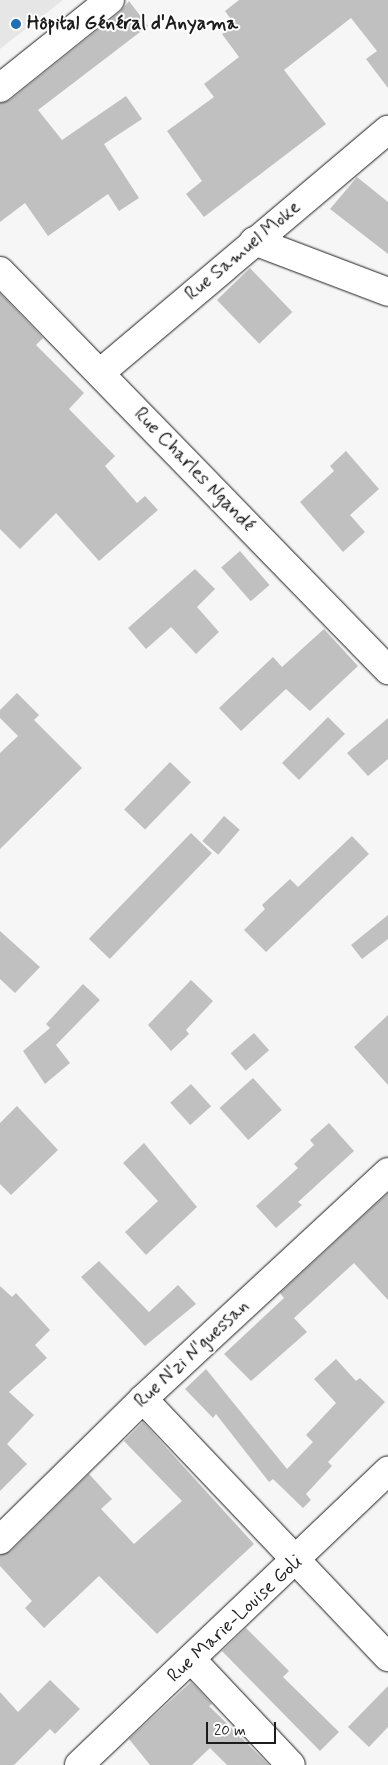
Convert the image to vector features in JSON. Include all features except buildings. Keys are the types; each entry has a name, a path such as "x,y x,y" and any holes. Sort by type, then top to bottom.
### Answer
{"street":[{"path":"0,88 110,0"},
{"name":"Rue Samuel Moke","path":"100,374 254,241 388,130"},
{"path":"254,241 388,292"},
{"name":"Rue Charles Ngandé","path":"0,271 388,670"},
{"name":"Rue N'zi N'guessan","path":"0,1540 143,1399 388,1172"},
{"path":"143,1399 388,1658"},
{"name":"Rue Marie-Louise Goli","path":"79,1765 192,1660 388,1471"},
{"path":"192,1660 291,1765"}],"shaded area":[{"name":"Hôpital Général d'Anyama","path":"0,0 63,0 0,49"}],"place":[{"name":"Hôpital Général d'Anyama","path":"16,24"}]}
